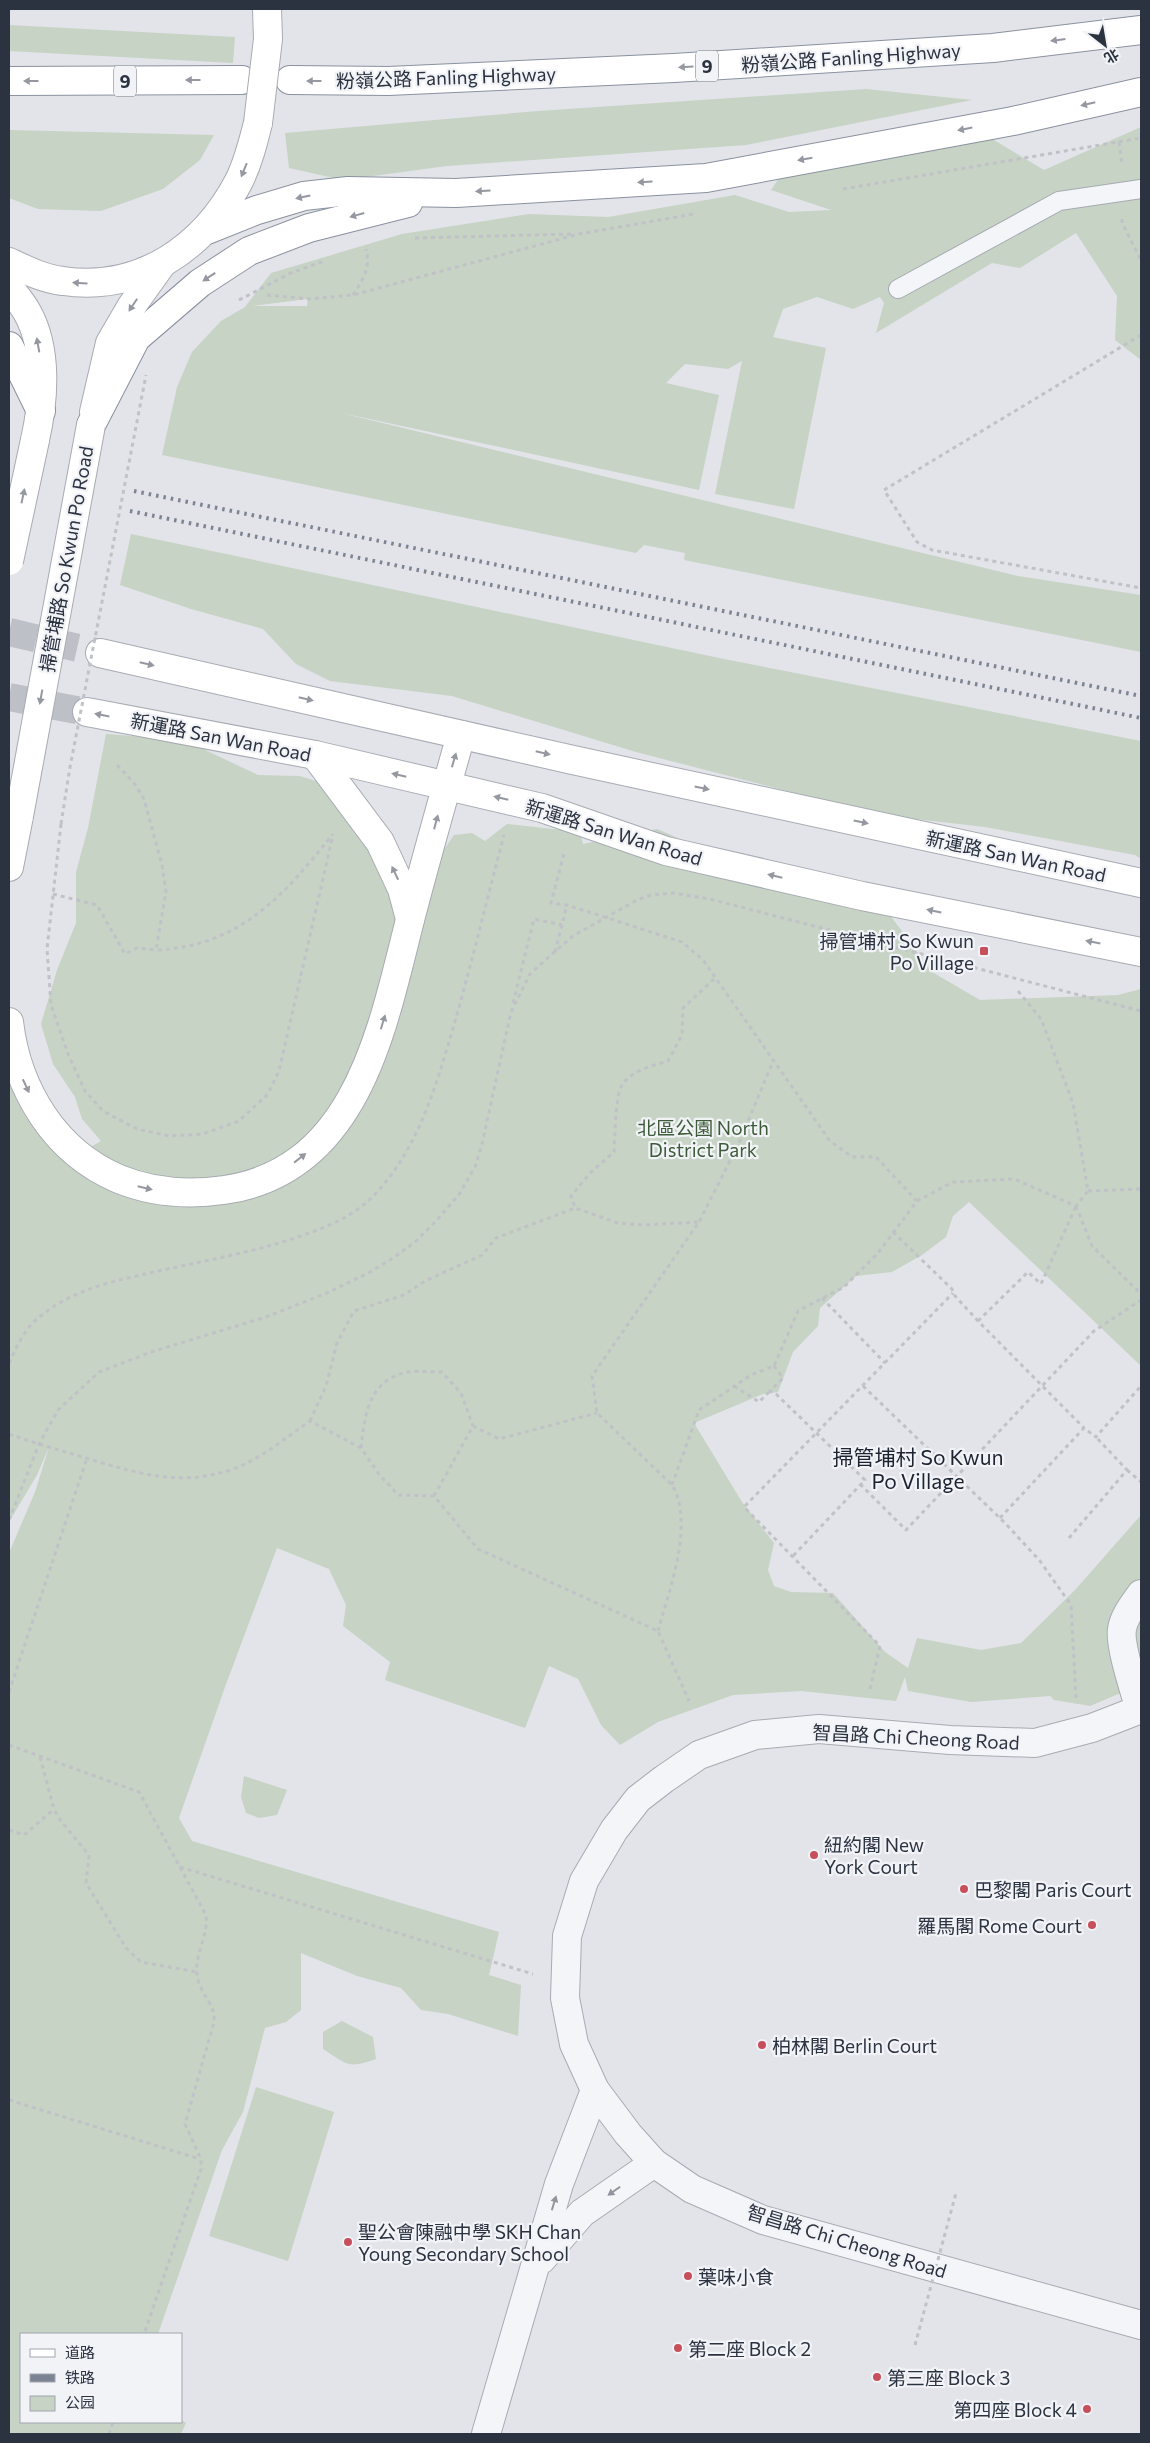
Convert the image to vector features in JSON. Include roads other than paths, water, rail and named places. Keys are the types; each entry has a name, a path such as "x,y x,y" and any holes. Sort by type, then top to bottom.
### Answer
{"main road":[{"path":"207,230 239,181 250,155 258,124 268,39 267,9"},
{"name":"粉嶺公路 Fanling Highway","path":"290,80 388,81 674,68 993,48 1141,30"},
{"name":"9","path":"9,81 242,80"},
{"path":"9,262 32,273 61,281 90,283 118,280 161,265 207,230 257,210 304,196 348,191 456,193 706,178 1013,121 1141,92"},
{"path":"91,425 136,338 200,284 249,251 309,228 374,210 456,193"},
{"name":"掃管埔路 So Kwun Po Road","path":"9,868 91,425 110,343 131,307 161,265"},
{"path":"9,287 27,312 38,341 42,377 41,411 9,560"},
{"path":"9,346 41,411"},
{"name":"新運路 San Wan Road","path":"100,653 462,735 1141,883"},
{"name":"新運路 San Wan Road","path":"87,712 314,755 542,808 666,850 862,896 1141,952"},
{"path":"9,1022 16,1062 24,1085 38,1110 69,1147 92,1164 133,1185 156,1190 207,1192 236,1188 263,1180 290,1166 312,1148 333,1126 348,1105 374,1053 446,786 462,735"},
{"path":"314,755 380,842 402,889 410,920"}],"street":[{"path":"1141,1594 1130,1609 1122,1629 1122,1642 1141,1709"},
{"name":"智昌路 Chi Cheong Road","path":"1141,1709 1092,1728 1025,1744 819,1729 755,1735 699,1755 664,1778 638,1799 614,1830 584,1881 568,1936 565,1998 574,2044 596,2090 628,2134 654,2163 692,2189 763,2220 1141,2326"},
{"path":"486,2434 559,2184 596,2090"},
{"path":"529,2283 541,2261 555,2242 582,2213 654,2163"}],"lane":[{"path":"898,289 1059,201 1134,190"}],"tunnel":[{"path":"9,632 100,653"},
{"path":"9,697 87,712"}],"railway":[{"path":"134,491 1141,696"},
{"path":"130,511 1141,718"}],"place":[{"name":"掃管埔村 So Kwun Po Village","path":"984,951"},
{"name":"紐約閣 New York Court","path":"814,1855"},
{"name":"巴黎閣 Paris Court","path":"964,1889"},
{"name":"羅馬閣 Rome Court","path":"1092,1925"},
{"name":"柏林閣 Berlin Court","path":"762,2045"},
{"name":"聖公會陳融中學 SKH Chan Young Secondary School","path":"348,2242"},
{"name":"葉味小食","path":"688,2276"},
{"name":"第二座 Block 2","path":"678,2348"},
{"name":"第三座 Block 3","path":"877,2377"},
{"name":"第四座 Block 4","path":"1087,2409"}],"district":[{"name":"掃管埔村 So Kwun Po Village","path":"918,1468"}],"park label":[{"name":"北區公園 North District Park","path":"703,1138"}]}
